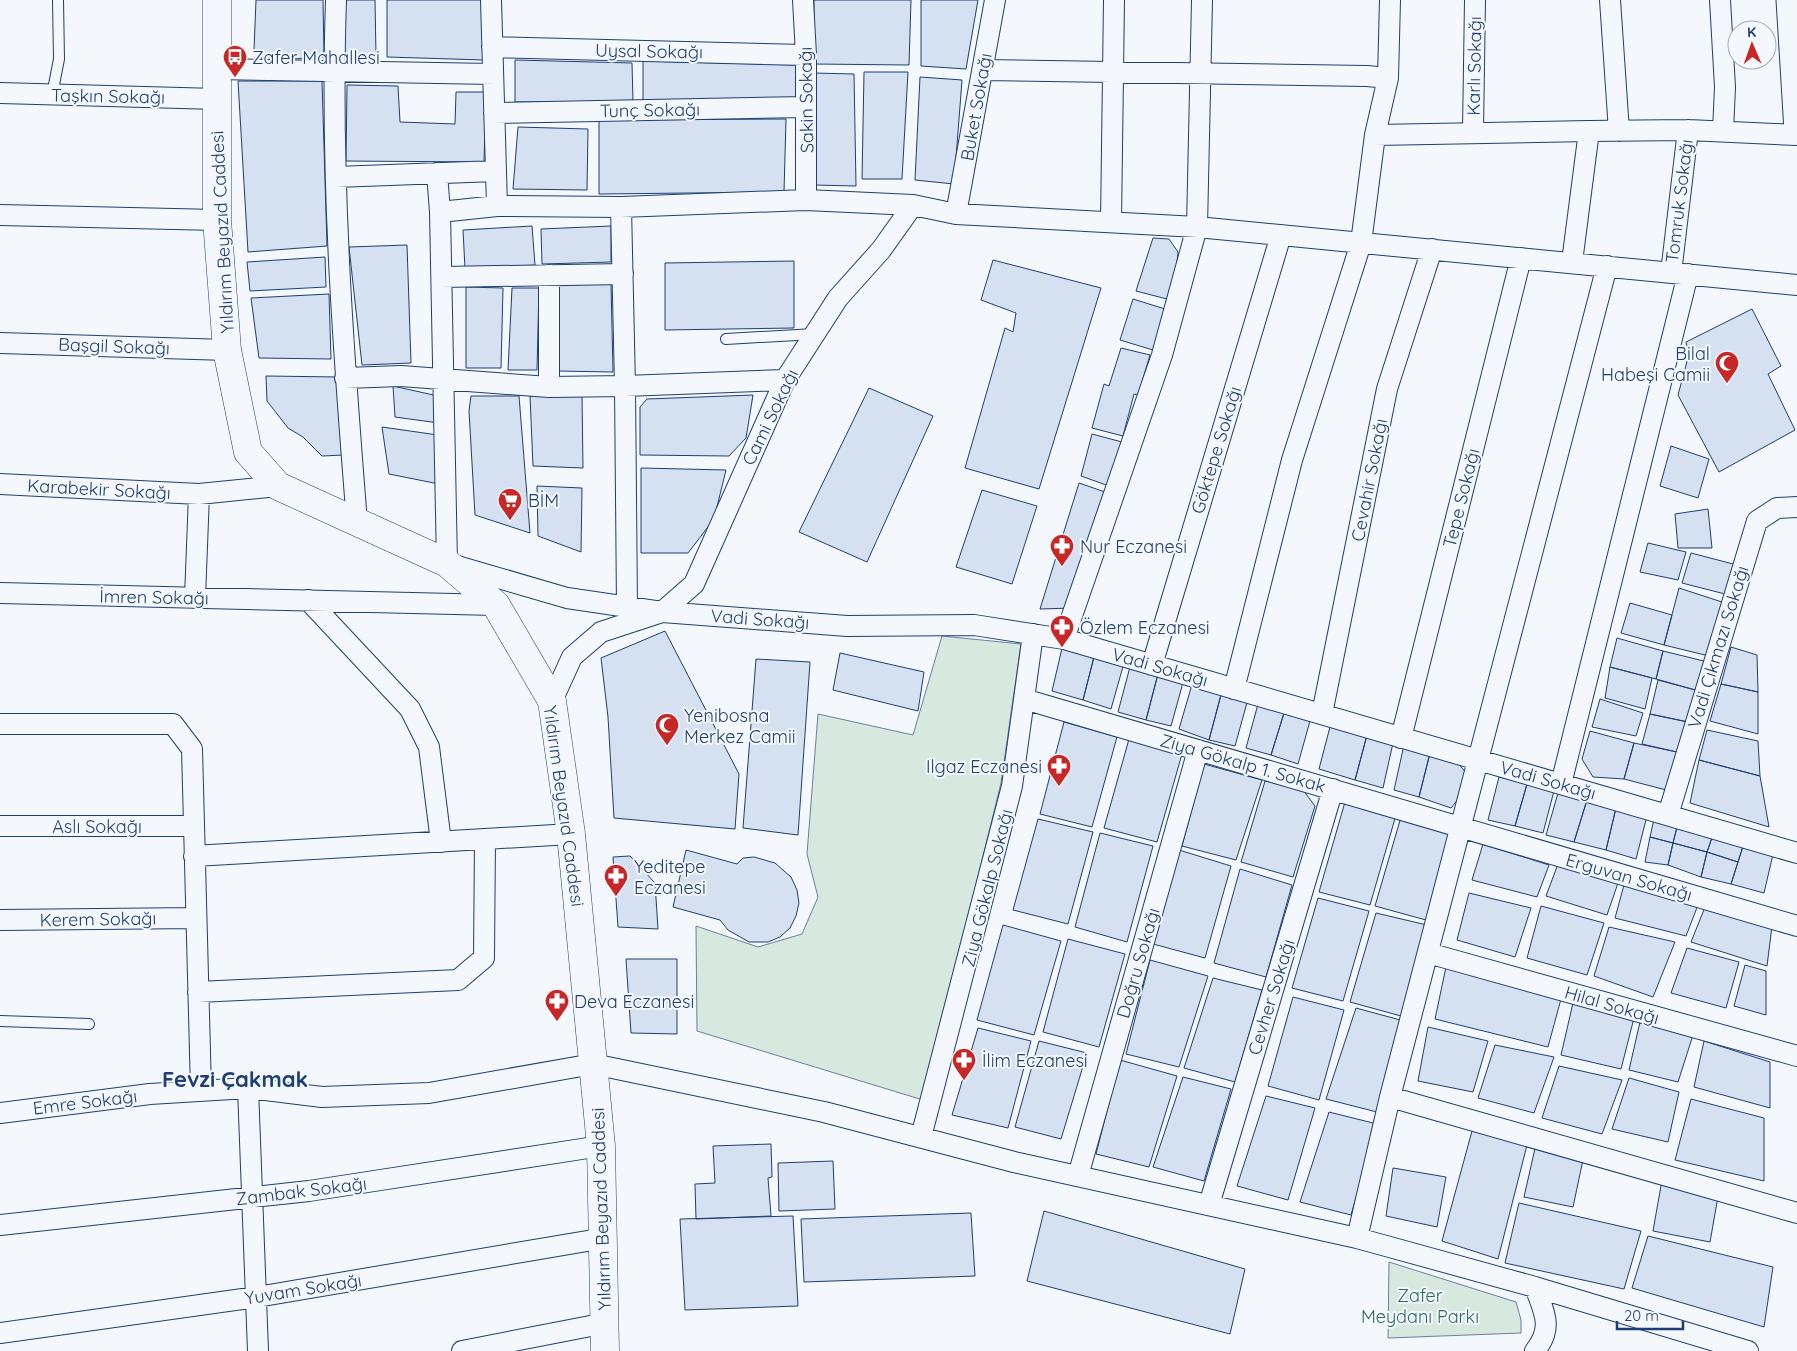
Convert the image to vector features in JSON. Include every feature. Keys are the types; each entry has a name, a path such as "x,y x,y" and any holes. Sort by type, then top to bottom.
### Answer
{"main road":[{"name":"Yıldırım Beyazıd Caddesi","path":"217,0 217,220 227,350 248,452 278,486 447,563 496,604 552,701 571,834 601,1146 606,1323 605,1351"}],"street":[{"path":"336,0 334,71 336,177 345,378 357,522"},
{"path":"491,0 497,206"},
{"name":"Sakin Sokağı","path":"803,0 806,55 806,200"},
{"name":"Buket Sokağı","path":"956,214 996,0"},
{"path":"1111,222 1114,0"},
{"path":"1064,640 1162,355 1197,227 1202,0"},
{"path":"1234,689 1292,460 1360,243 1375,135 1388,78 1390,0"},
{"name":"Karlı Sokağı","path":"1473,131 1475,0"},
{"path":"1610,0 1619,131"},
{"path":"1720,0 1725,87 1723,131"},
{"path":"1792,12 1797,131"},
{"name":"Uysal Sokağı","path":"492,47 806,55"},
{"path":"217,69 493,74"},
{"path":"983,70 1388,78"},
{"name":"Taşkın Sokağı","path":"0,93 217,99"},
{"name":"Tunç Sokağı","path":"494,113 806,107"},
{"path":"1375,135 1473,131 1688,130 1797,135"},
{"name":"Tomruk Sokağı","path":"1561,784 1679,273 1688,130"},
{"path":"1572,262 1589,131"},
{"path":"336,177 496,171"},
{"path":"438,173 442,277 447,563"},
{"path":"440,212 497,206 621,207 806,200 913,205 956,214 1197,227 1797,285"},
{"name":"Cami Sokağı","path":"662,612 694,584 785,380 838,298 881,250 913,205"},
{"path":"621,207 627,606"},
{"path":"0,215 217,220"},
{"name":"Göktepe Sokağı","path":"1152,665 1281,235"},
{"name":"Cevahir Sokağı","path":"1322,714 1387,389 1432,249"},
{"name":"Tepe Sokağı","path":"1401,738 1521,258"},
{"path":"1357,1238 1390,1097 1608,266"},
{"path":"442,277 623,274"},
{"path":"549,275 549,387"},
{"name":"Başgil Sokağı","path":"0,343 227,350"},
{"path":"345,378 401,376 549,387 785,380"},
{"name":"Karabekir Sokağı","path":"0,484 199,494 278,486"},
{"path":"195,598 199,494"},
{"name":"Vadi Çıkmazı Sokağı","path":"1668,815 1756,521 1777,508 1797,507"},
{"name":"Vadi Sokağı","path":"447,563 567,598 662,612 847,626 974,625 1064,640 1797,853"},
{"name":"İmren Sokağı","path":"0,593 496,604"},
{"path":"308,600 410,709 429,747 441,842"},
{"path":"552,701 572,657 601,632 662,612"},
{"name":"Ziya Gökalp Sokağı","path":"921,1137 1012,786 1033,634"},
{"name":"Ziya Gökalp 1. Sokak","path":"1024,699 1461,828"},
{"path":"0,724 173,724 192,750 201,1090"},
{"name":"Doğru Sokağı","path":"1078,1176 1198,750"},
{"name":"Cevher Sokağı","path":"1209,1205 1334,789"},
{"name":"Aslı Sokağı","path":"0,826 194,826"},
{"name":"Erguvan Sokağı","path":"1461,828 1797,926"},
{"path":"194,856 571,834"},
{"path":"198,992 458,980 484,958 485,839"},
{"name":"Kerem Sokağı","path":"0,920 196,918"},
{"name":"Hilal Sokağı","path":"1428,953 1797,1056"},
{"path":"593,1064 824,1112 1014,1162 1357,1238 1535,1286 1748,1351"},
{"name":"Emre Sokağı","path":"0,1113 150,1094 201,1090 248,1088 322,1097 429,1093 593,1064"},
{"path":"248,1088 258,1351"},
{"path":"1390,1097 1797,1213"},
{"name":"Zambak Sokağı","path":"0,1225 309,1191 601,1146"},
{"name":"Yuvam Sokağı","path":"0,1333 257,1297 604,1238"},
{"path":"1535,1286 1548,1324 1542,1342 1535,1351"},
{"path":"462,1351 606,1323"}],"lane":[{"path":"52,94 59,59 58,0"},
{"path":"726,338 815,334"},
{"path":"0,1021 89,1024"}],"green space":[{"path":"942,636 1021,644 1001,783 923,1100 697,1031 696,926 758,947 802,934 818,897 807,854 818,714 913,735"},
{"name":"Zafer Meydanı Parkı","path":"1389,1262 1516,1302 1521,1320 1521,1333 1388,1338"}],"building":[{"path":"256,0 323,0 324,57 264,61 254,50"},
{"path":"345,0 375,0 376,56 344,55"},
{"path":"387,0 482,0 484,60 387,57"},
{"path":"814,0 911,0 909,65 814,64"},
{"path":"921,0 978,0 966,69 921,66"},
{"path":"515,60 632,63 633,102 515,102"},
{"path":"643,61 797,65 799,99 643,100"},
{"path":"864,72 908,72 902,179 862,179"},
{"path":"813,73 854,74 856,186 814,185"},
{"path":"920,77 962,80 954,184 915,180"},
{"path":"238,81 322,81 327,246 248,252"},
{"path":"347,85 398,86 400,122 455,124 456,92 486,92 484,162 346,161"},
{"path":"786,119 784,192 599,194 599,120"},
{"path":"518,127 588,129 587,190 513,189"},
{"path":"532,226 535,265 465,268 463,230"},
{"path":"611,226 611,262 542,264 541,229"},
{"path":"1153,238 1169,239 1178,252 1177,263 1167,299 1136,291"},
{"path":"407,245 411,363 362,365 349,247"},
{"path":"325,257 326,287 250,291 247,262"},
{"path":"993,260 1101,288 1039,489 965,468 1005,328 1013,332 1016,313 981,300"},
{"path":"794,261 794,328 665,330 665,263"},
{"path":"611,284 613,372 557,371 557,285"},
{"path":"466,287 503,288 501,368 466,368"},
{"path":"512,288 539,288 537,370 508,370"},
{"path":"329,294 331,359 259,358 251,298"},
{"path":"1133,299 1165,309 1153,350 1120,340"},
{"name":"Bilal Habeşi Camii","path":"1752,309 1781,366 1768,374 1795,430 1719,472 1678,395 1689,354 1686,342"},
{"path":"1121,348 1150,355 1138,395 1134,394 1123,436 1092,428 1104,384 1109,386"},
{"path":"266,376 339,377 344,455 322,456 303,437 288,428 267,401"},
{"path":"393,386 438,396 439,423 395,417"},
{"path":"869,388 933,416 867,562 799,532"},
{"path":"582,395 583,468 533,466 530,396"},
{"path":"753,395 746,438 729,456 640,455 640,407 647,399"},
{"path":"471,396 519,396 530,533 475,515 469,411"},
{"path":"382,427 438,435 439,484 389,474"},
{"path":"1092,434 1122,442 1109,486 1081,476"},
{"path":"1671,446 1709,459 1698,498 1660,486"},
{"path":"641,468 726,470 714,519 688,553 641,553"},
{"path":"1079,483 1108,493 1072,608 1040,609"},
{"path":"537,486 582,488 581,552 538,536"},
{"path":"982,490 1037,506 1012,584 956,567"},
{"path":"1708,509 1712,548 1678,548 1675,514"},
{"path":"1648,543 1686,552 1678,580 1640,572"},
{"path":"1691,553 1737,565 1729,595 1682,583"},
{"path":"1679,588 1725,603 1709,656 1664,645"},
{"path":"1630,603 1672,615 1664,645 1621,633"},
{"name":"Yenibosna Merkez Camii","path":"665,631 739,774 735,829 614,818 608,717 601,658"},
{"path":"1617,638 1663,651 1656,679 1610,667"},
{"path":"1063,644 1095,653 1083,700 1052,691"},
{"path":"1731,647 1757,655 1758,692 1721,684"},
{"path":"1663,651 1708,662 1699,691 1656,679"},
{"path":"840,653 924,672 918,711 833,690"},
{"path":"1095,653 1124,663 1111,709 1083,700"},
{"path":"756,659 810,662 798,835 743,828"},
{"path":"1131,663 1159,670 1146,720 1118,712"},
{"path":"1610,667 1652,678 1645,709 1605,698"},
{"path":"1159,670 1184,679 1171,726 1146,720"},
{"path":"1658,680 1699,691 1688,722 1650,714"},
{"path":"1193,681 1222,691 1209,740 1179,729"},
{"path":"1721,684 1758,692 1758,734 1710,721"},
{"path":"1222,691 1248,699 1235,746 1209,740"},
{"path":"1600,699 1643,713 1636,736 1592,727"},
{"path":"1258,704 1284,713 1271,755 1246,748"},
{"path":"1284,713 1310,721 1298,764 1271,755"},
{"path":"1650,714 1688,722 1677,752 1642,744"},
{"path":"1064,722 1117,737 1092,827 1040,814"},
{"path":"1331,723 1367,735 1355,780 1319,769"},
{"path":"1707,730 1758,741 1760,776 1699,760"},
{"path":"1590,731 1634,743 1624,779 1593,777 1582,759"},
{"path":"1367,735 1393,743 1383,788 1355,780"},
{"path":"1129,739 1182,754 1157,842 1104,828"},
{"path":"1634,743 1677,752 1670,791 1624,779"},
{"path":"1404,745 1430,753 1419,797 1394,790"},
{"path":"1430,753 1456,761 1468,775 1463,793 1451,808 1419,797"},
{"path":"1699,760 1760,776 1769,827 1690,803"},
{"path":"1204,764 1262,780 1236,860 1182,846"},
{"path":"1499,777 1527,784 1515,826 1488,820"},
{"path":"1265,781 1303,790 1315,806 1293,877 1241,862"},
{"path":"1527,784 1554,791 1543,833 1515,826"},
{"path":"1558,793 1587,800 1574,842 1546,835"},
{"path":"1587,800 1616,808 1606,850 1574,842"},
{"path":"1345,802 1396,815 1370,905 1319,892"},
{"path":"1616,808 1647,816 1636,859 1606,850"},
{"path":"1401,817 1452,830 1426,920 1375,906"},
{"path":"1038,819 1093,832 1068,924 1013,910"},
{"path":"1654,819 1678,823 1673,843 1650,837"},
{"path":"1678,823 1714,832 1707,852 1673,843"},
{"path":"1714,832 1744,843 1738,862 1707,852"},
{"path":"1100,833 1153,846 1127,942 1075,927"},
{"path":"1650,837 1673,843 1668,865 1645,862"},
{"path":"1673,843 1707,852 1701,877 1668,865"},
{"path":"1744,843 1774,850 1764,893 1731,884"},
{"path":"1483,844 1549,865 1537,897 1472,880"},
{"path":"686,850 737,864 743,858 754,857 775,863 791,877 797,890 799,903 796,916 790,928 780,937 768,942 749,942 728,930 720,920 673,907"},
{"path":"1179,850 1231,866 1205,958 1153,944"},
{"path":"1707,852 1738,862 1731,884 1701,877"},
{"path":"630,856 655,883 658,929 618,927 613,857"},
{"path":"1558,864 1618,883 1607,915 1546,896"},
{"path":"1240,869 1292,885 1266,977 1214,963"},
{"path":"1624,885 1698,905 1686,936 1615,918"},
{"path":"1469,893 1531,908 1515,957 1457,940"},
{"path":"1318,898 1369,911 1343,1001 1292,988"},
{"path":"1541,906 1604,923 1587,975 1527,958"},
{"path":"1705,907 1772,926 1767,966 1691,942"},
{"path":"1376,913 1427,925 1401,1016 1350,1002"},
{"path":"1003,925 1061,941 1034,1035 977,1020"},
{"path":"1609,927 1675,942 1653,997 1594,976"},
{"path":"1068,939 1125,954 1099,1047 1043,1032"},
{"path":"1687,948 1739,962 1726,1008 1671,993"},
{"path":"626,959 677,959 677,1034 631,1033"},
{"path":"1150,960 1208,976 1179,1067 1126,1054"},
{"path":"1745,965 1766,971 1766,1015 1734,1006"},
{"path":"1446,967 1561,999 1548,1047 1435,1019"},
{"path":"1213,978 1262,990 1235,1082 1184,1068"},
{"path":"1293,997 1344,1010 1319,1100 1268,1086"},
{"path":"1573,1003 1634,1018 1621,1069 1561,1055"},
{"path":"1356,1008 1404,1021 1377,1112 1326,1099"},
{"path":"1640,1022 1693,1035 1678,1082 1629,1070"},
{"path":"1428,1027 1488,1041 1473,1092 1418,1081"},
{"path":"978,1028 1031,1041 1008,1128 952,1115"},
{"path":"1039,1041 1087,1053 1061,1139 1015,1127"},
{"path":"1704,1041 1770,1062 1770,1108 1694,1087"},
{"path":"1495,1045 1554,1057 1534,1113 1478,1098"},
{"path":"1120,1060 1177,1076 1149,1167 1096,1154"},
{"path":"1559,1066 1622,1080 1602,1134 1542,1118"},
{"path":"1183,1077 1231,1089 1204,1181 1153,1167"},
{"path":"1629,1078 1679,1092 1668,1142 1612,1129"},
{"path":"1266,1096 1315,1108 1288,1200 1237,1186"},
{"path":"1691,1099 1764,1118 1764,1181 1675,1160"},
{"path":"1329,1112 1377,1124 1351,1215 1300,1202"},
{"path":"1472,1131 1527,1145 1498,1259 1442,1241"},
{"path":"771,1144 772,1177 768,1178 771,1216 696,1219 695,1184 715,1183 713,1146"},
{"path":"1536,1144 1584,1155 1573,1207 1524,1197"},
{"path":"833,1161 835,1209 779,1211 778,1163"},
{"path":"1393,1168 1446,1177 1437,1227 1386,1216"},
{"path":"1662,1180 1719,1191 1710,1242 1653,1231"},
{"path":"1519,1203 1641,1231 1624,1289 1505,1263"},
{"path":"1044,1211 1245,1269 1230,1334 1027,1281"},
{"path":"971,1213 975,1276 804,1282 801,1219"},
{"path":"793,1216 798,1306 685,1310 680,1219"},
{"path":"1648,1236 1773,1267 1764,1327 1632,1288"}],"place":[{"name":"Zafer Mahallesi","path":"235,78"},
{"name":"Bilal Habeşi Camii","path":"1727,384"},
{"name":"BİM","path":"510,521"},
{"name":"Nur Eczanesi","path":"1062,567"},
{"name":"Özlem Eczanesi","path":"1062,648"},
{"name":"Yenibosna Merkez Camii","path":"667,746"},
{"name":"Ilgaz Eczanesi","path":"1059,787"},
{"name":"Yeditepe Eczanesi","path":"616,897"},
{"name":"Deva Eczanesi","path":"557,1022"},
{"name":"İlim Eczanesi","path":"964,1081"}],"district":[{"name":"Fevzi Çakmak","path":"235,1079"}]}
